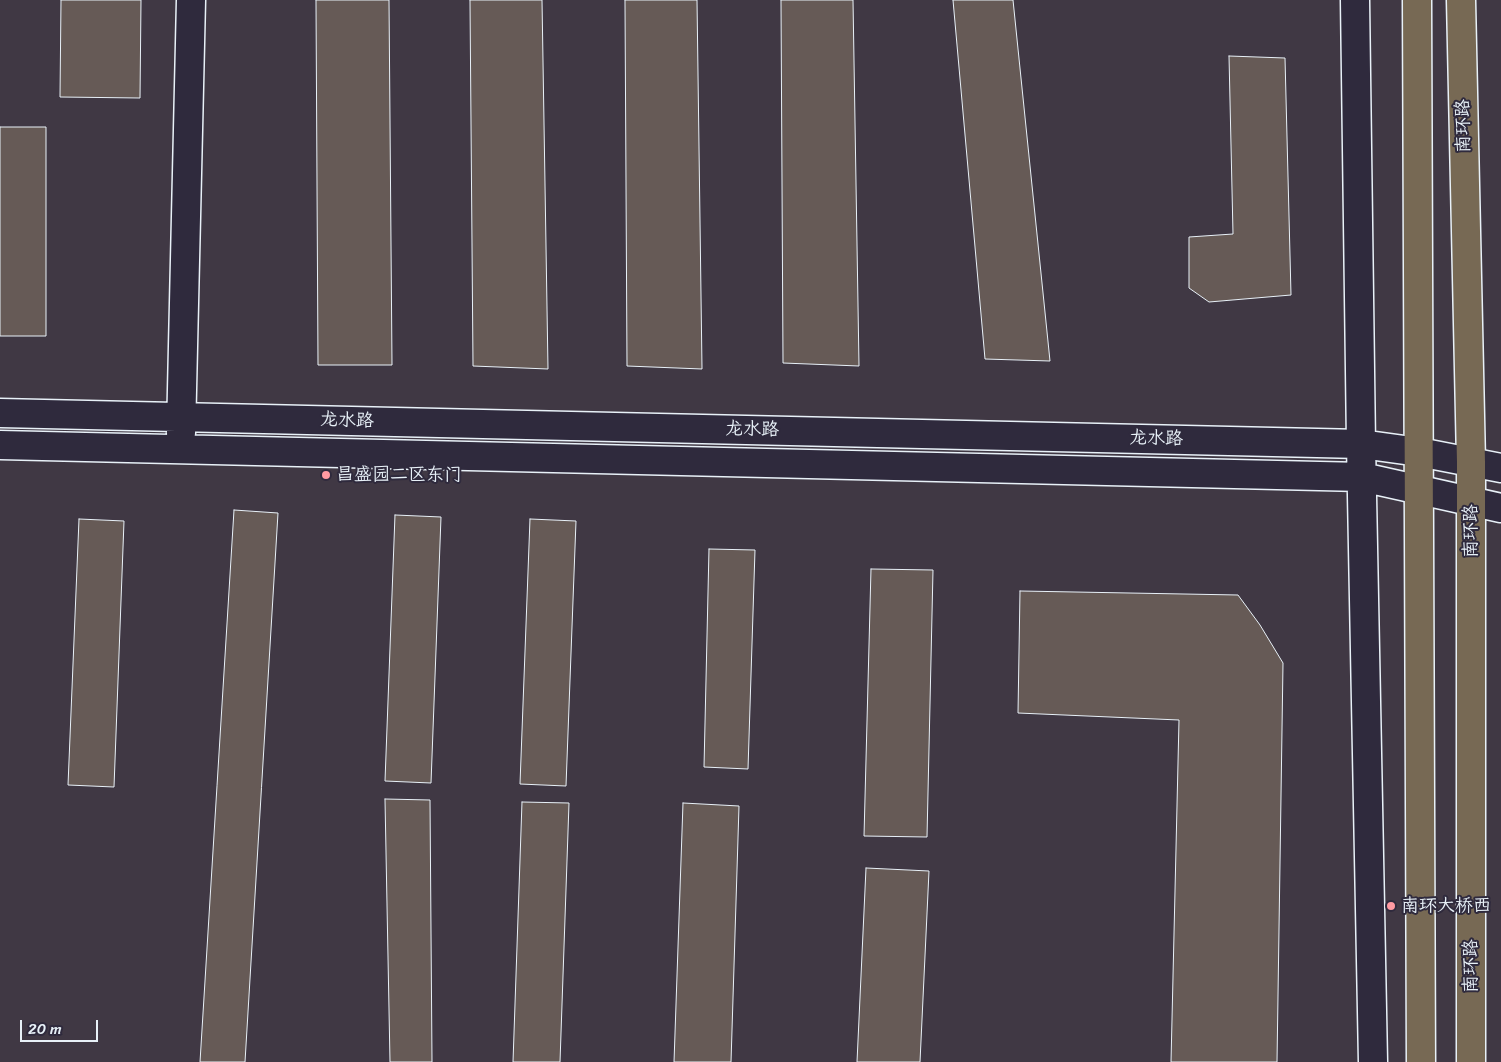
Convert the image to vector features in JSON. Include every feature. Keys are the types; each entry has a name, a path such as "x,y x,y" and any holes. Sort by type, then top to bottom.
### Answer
{"main road":[{"path":"1417,0 1421,1062"},
{"name":"南环路","path":"1461,0 1471,462 1471,1062"}],"street":[{"path":"180,448 191,0"},
{"path":"1355,0 1361,444 1373,1062"},
{"name":"龙水路","path":"0,412 400,423 1361,444 1419,452 1501,468"},
{"name":"龙水路","path":"0,445 1362,477 1501,508"}],"building":[{"path":"61,0 141,0 140,98 60,97"},
{"path":"316,0 389,0 392,365 318,365"},
{"path":"470,0 542,0 548,369 473,366"},
{"path":"625,0 697,0 702,369 627,366"},
{"path":"781,0 853,0 859,366 783,363"},
{"path":"953,0 1013,0 1050,361 985,359"},
{"path":"1229,56 1285,58 1291,295 1209,302 1189,288 1189,237 1233,234"},
{"path":"0,127 46,127 46,336 0,336"},
{"path":"234,510 278,513 245,1062 200,1062"},
{"path":"395,515 441,517 431,783 385,781"},
{"path":"79,519 124,521 114,787 68,785"},
{"path":"530,519 576,521 566,786 520,784"},
{"path":"709,549 755,550 748,769 704,767"},
{"path":"871,569 933,570 927,837 864,836"},
{"path":"1020,591 1238,595 1260,625 1283,663 1277,1062 1171,1062 1179,720 1018,713"},
{"path":"385,799 430,800 432,1062 390,1062"},
{"path":"522,802 569,803 560,1062 513,1062"},
{"path":"683,803 739,806 731,1062 674,1062"},
{"path":"866,868 929,871 920,1062 857,1062"}],"place":[{"name":"昌盛园二区东门","path":"326,475"},
{"name":"南环大桥西","path":"1391,906"}]}
